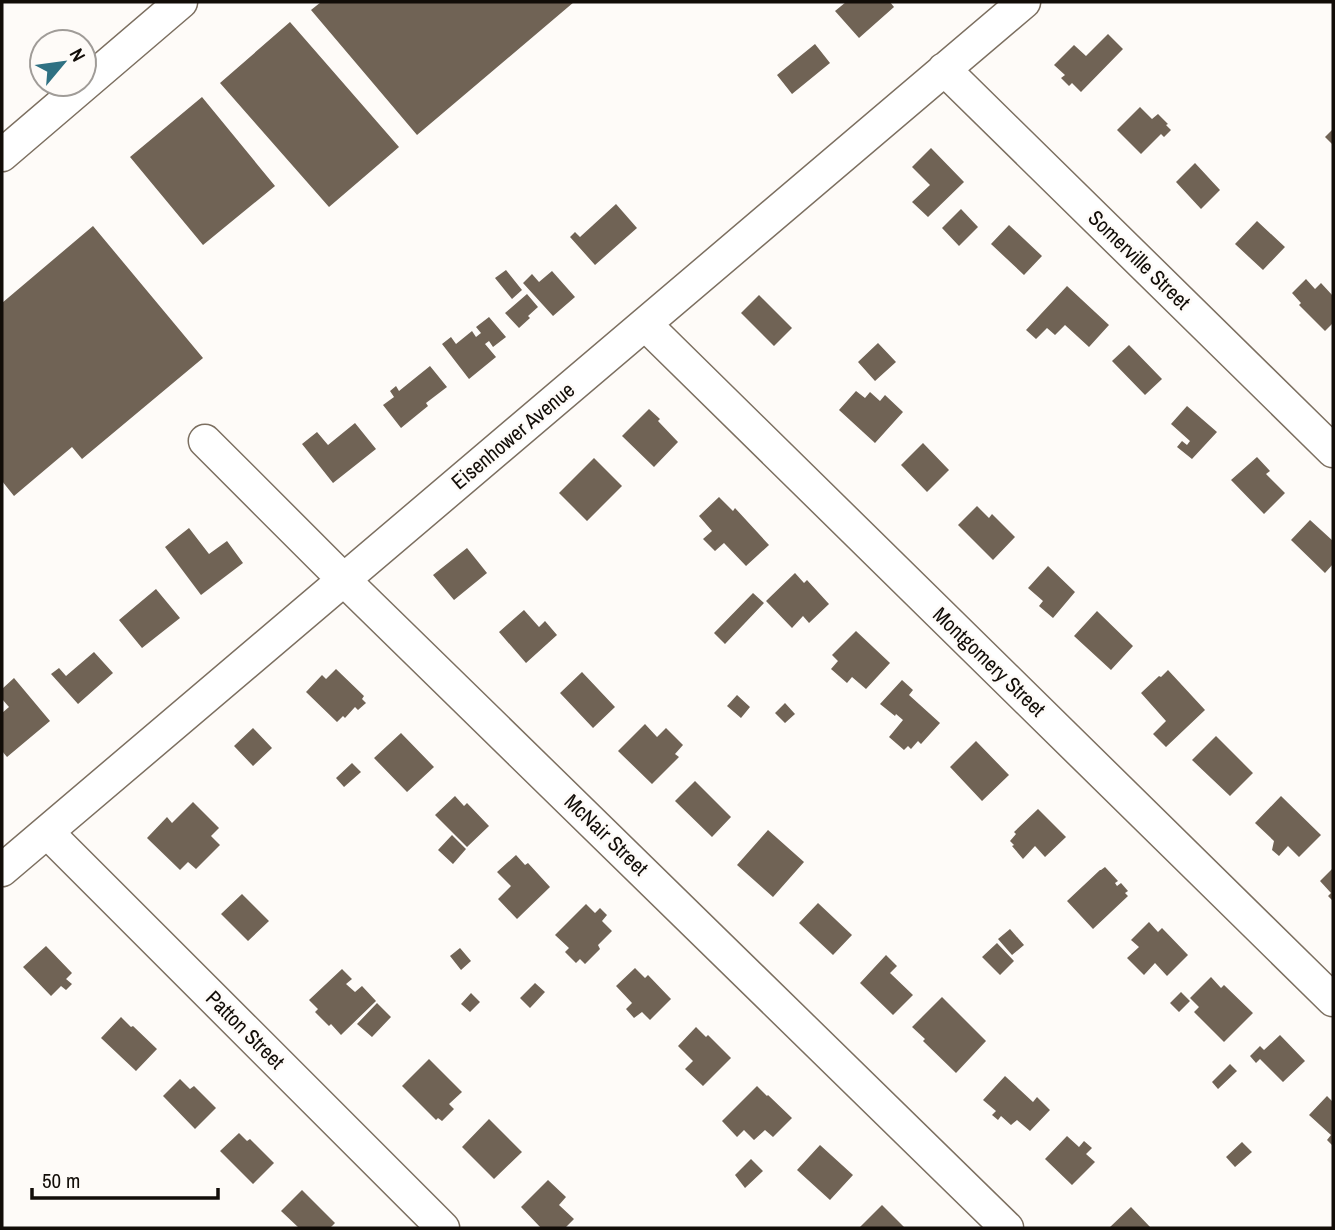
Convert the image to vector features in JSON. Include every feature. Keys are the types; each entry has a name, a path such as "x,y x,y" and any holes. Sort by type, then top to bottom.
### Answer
{"street":[{"path":"2,155 181,2"},
{"name":"Eisenhower Avenue","path":"2,870 1024,2"},
{"name":"Somerville Street","path":"944,69 1333,451"},
{"name":"Montgomery Street","path":"645,324 1333,1000"},
{"name":"McNair Street","path":"205,441 1007,1228"},
{"name":"Patton Street","path":"47,832 443,1228"}],"building":[{"path":"321,2 574,2 417,135 311,10"},
{"path":"846,2 890,2 894,7 859,38 835,11"},
{"path":"290,22 399,147 329,207 220,83"},
{"path":"1108,34 1123,49 1081,92 1072,83 1069,86 1061,78 1065,75 1054,65 1074,45 1086,56"},
{"path":"815,44 830,63 792,94 777,75"},
{"path":"202,97 275,186 203,245 130,157"},
{"path":"1140,107 1152,119 1158,114 1171,130 1164,137 1161,134 1141,154 1117,130"},
{"path":"1333,129 1333,145 1325,137"},
{"path":"931,148 964,182 928,217 912,202 930,185 912,167"},
{"path":"1195,163 1220,190 1201,209 1176,182"},
{"path":"616,204 637,228 595,265 570,237 575,232 580,237"},
{"path":"961,209 978,227 959,246 942,228"},
{"path":"1257,221 1285,247 1263,270 1235,244"},
{"path":"1009,225 1042,256 1024,275 991,244"},
{"path":"93,226 203,358 82,459 72,447 14,496 2,481 2,303"},
{"path":"506,270 522,290 512,299 495,278"},
{"path":"552,271 575,297 553,316 523,283 532,274 539,282"},
{"path":"1306,279 1315,289 1321,283 1333,296 1333,323 1325,331 1299,305 1301,303 1292,293"},
{"path":"1067,286 1109,325 1089,347 1065,325 1055,335 1047,328 1036,339 1026,330"},
{"path":"527,294 538,307 519,328 505,313"},
{"path":"759,295 792,328 774,346 741,313"},
{"path":"489,317 506,337 493,347 489,341 485,344 496,357 469,379 442,344 451,337 456,344 472,331 476,337 481,333 476,327"},
{"path":"878,343 896,362 875,381 858,362"},
{"path":"1129,345 1162,379 1145,395 1112,361"},
{"path":"430,366 447,387 401,428 383,405 394,397 390,391 396,386 399,391"},
{"path":"856,391 865,398 870,392 880,401 885,395 903,412 875,443 839,410"},
{"path":"1187,406 1217,432 1192,459 1177,447 1182,441 1187,445 1190,441 1171,424"},
{"path":"649,409 678,442 654,467 622,436"},
{"path":"355,423 376,449 333,483 302,444 317,432 328,445"},
{"path":"923,443 949,470 927,492 901,465"},
{"path":"1257,457 1270,471 1266,474 1285,493 1264,514 1231,480"},
{"path":"594,458 622,486 587,521 559,493"},
{"path":"719,497 733,511 735,508 769,545 746,566 724,543 715,551 703,539 712,531 699,516"},
{"path":"977,506 989,518 992,514 1015,537 993,560 958,525"},
{"path":"1310,520 1333,541 1333,564 1325,573 1291,540"},
{"path":"189,528 209,554 227,541 243,563 201,595 165,547"},
{"path":"467,548 487,573 454,600 433,575"},
{"path":"1048,566 1075,592 1053,618 1039,606 1043,601 1028,588"},
{"path":"795,573 804,583 807,580 829,604 809,623 803,616 792,628 766,601"},
{"path":"156,589 180,618 142,648 119,620"},
{"path":"753,593 764,603 725,644 714,633"},
{"path":"524,610 539,627 545,621 557,635 526,663 499,632"},
{"path":"1097,611 1133,646 1111,670 1074,636"},
{"path":"856,631 890,663 866,689 852,677 847,683 831,669 838,661 832,655"},
{"path":"94,652 113,673 78,704 51,674 59,668 66,676"},
{"path":"336,669 364,696 362,699 366,703 358,710 355,707 337,722 306,692 322,675 326,679"},
{"path":"1168,670 1205,710 1166,747 1153,734 1166,721 1141,693"},
{"path":"582,672 615,707 593,728 560,693"},
{"path":"14,678 50,721 7,757 2,751 2,713 9,707 2,699 2,689"},
{"path":"902,680 913,690 909,695 940,723 921,744 918,741 911,749 908,746 904,750 889,737 903,720 880,704"},
{"path":"737,695 750,707 741,718 727,706"},
{"path":"785,703 795,714 785,723 775,713"},
{"path":"645,724 657,737 666,728 683,745 675,754 679,757 652,784 618,751"},
{"path":"253,728 272,748 253,766 234,746"},
{"path":"401,733 434,767 407,792 374,758"},
{"path":"1216,736 1253,773 1230,796 1192,760"},
{"path":"976,741 1009,775 982,801 950,767"},
{"path":"352,763 361,772 344,787 336,778"},
{"path":"695,781 731,817 712,837 675,801"},
{"path":"455,796 464,806 467,803 489,826 467,847 435,815"},
{"path":"1281,796 1321,835 1299,857 1288,846 1279,856 1272,850 1274,841 1255,823"},
{"path":"193,802 219,828 211,836 220,845 196,869 188,862 180,870 147,838 167,817 172,823"},
{"path":"1038,809 1066,837 1045,857 1035,846 1023,859 1010,841 1016,834 1014,832"},
{"path":"768,830 804,862 773,897 737,865"},
{"path":"452,835 466,849 453,864 438,850"},
{"path":"516,855 525,865 528,863 550,887 517,919 498,899 511,886 497,872"},
{"path":"1105,867 1118,881 1115,883 1117,886 1121,883 1128,891 1125,893 1128,896 1093,929 1067,901"},
{"path":"1333,868 1333,901 1328,896 1331,893 1320,881"},
{"path":"242,894 269,921 248,941 221,914"},
{"path":"818,903 852,935 833,955 799,923"},
{"path":"586,904 595,913 600,908 607,915 602,921 612,931 598,945 600,949 585,964 580,959 576,963 565,952 569,948 555,935"},
{"path":"1149,922 1158,932 1162,928 1188,955 1167,976 1155,963 1144,975 1127,958 1139,947 1131,940"},
{"path":"1010,929 1024,945 1012,955 998,939"},
{"path":"997,943 1014,961 1000,975 982,957"},
{"path":"46,946 72,973 66,979 72,984 66,990 61,986 51,996 23,967"},
{"path":"460,948 471,961 461,970 450,956"},
{"path":"886,955 897,966 890,973 913,995 893,1015 860,983"},
{"path":"635,968 645,978 648,975 671,999 650,1020 642,1012 634,1018 626,1009 632,1003 616,986"},
{"path":"342,969 352,979 346,984 355,992 362,986 376,1001 341,1035 315,1012 318,1009 309,1000"},
{"path":"1211,977 1221,988 1224,985 1253,1013 1224,1042 1194,1012 1199,1007 1190,998"},
{"path":"535,983 545,992 530,1008 520,998"},
{"path":"1181,992 1190,1001 1179,1012 1170,1003"},
{"path":"471,993 480,1002 470,1012 461,1004"},
{"path":"942,997 986,1041 956,1073 912,1027"},
{"path":"377,1003 391,1017 372,1037 357,1024"},
{"path":"121,1017 157,1049 136,1071 101,1038"},
{"path":"696,1027 731,1058 703,1086 685,1069 693,1061 678,1046"},
{"path":"1280,1035 1305,1061 1283,1082 1260,1059 1256,1063 1250,1056 1260,1046 1264,1050"},
{"path":"429,1059 462,1092 449,1104 454,1109 442,1121 438,1118 436,1120 402,1086"},
{"path":"1230,1064 1237,1071 1218,1089 1212,1082"},
{"path":"1005,1076 1033,1102 1037,1097 1050,1110 1030,1131 1017,1120 1011,1125 1001,1116 998,1120 992,1115 996,1111 983,1100"},
{"path":"180,1079 190,1089 194,1086 216,1108 195,1129 163,1096"},
{"path":"757,1086 792,1118 773,1137 765,1130 754,1140 744,1130 737,1137 722,1121"},
{"path":"1327,1096 1333,1102 1333,1146 1327,1140 1331,1135 1309,1115"},
{"path":"489,1119 522,1152 494,1179 462,1147"},
{"path":"239,1133 247,1141 250,1139 274,1163 253,1184 220,1151"},
{"path":"1067,1136 1079,1147 1084,1141 1092,1148 1086,1154 1095,1162 1072,1185 1045,1159"},
{"path":"1242,1142 1252,1152 1235,1167 1226,1157"},
{"path":"820,1145 853,1175 830,1200 797,1170"},
{"path":"751,1159 763,1171 745,1188 735,1175"},
{"path":"548,1180 566,1197 559,1205 574,1219 565,1228 541,1228 521,1207"},
{"path":"302,1190 335,1223 330,1228 299,1228 281,1211"},
{"path":"882,1205 905,1228 859,1228"},
{"path":"1131,1207 1151,1228 1109,1228"}]}
